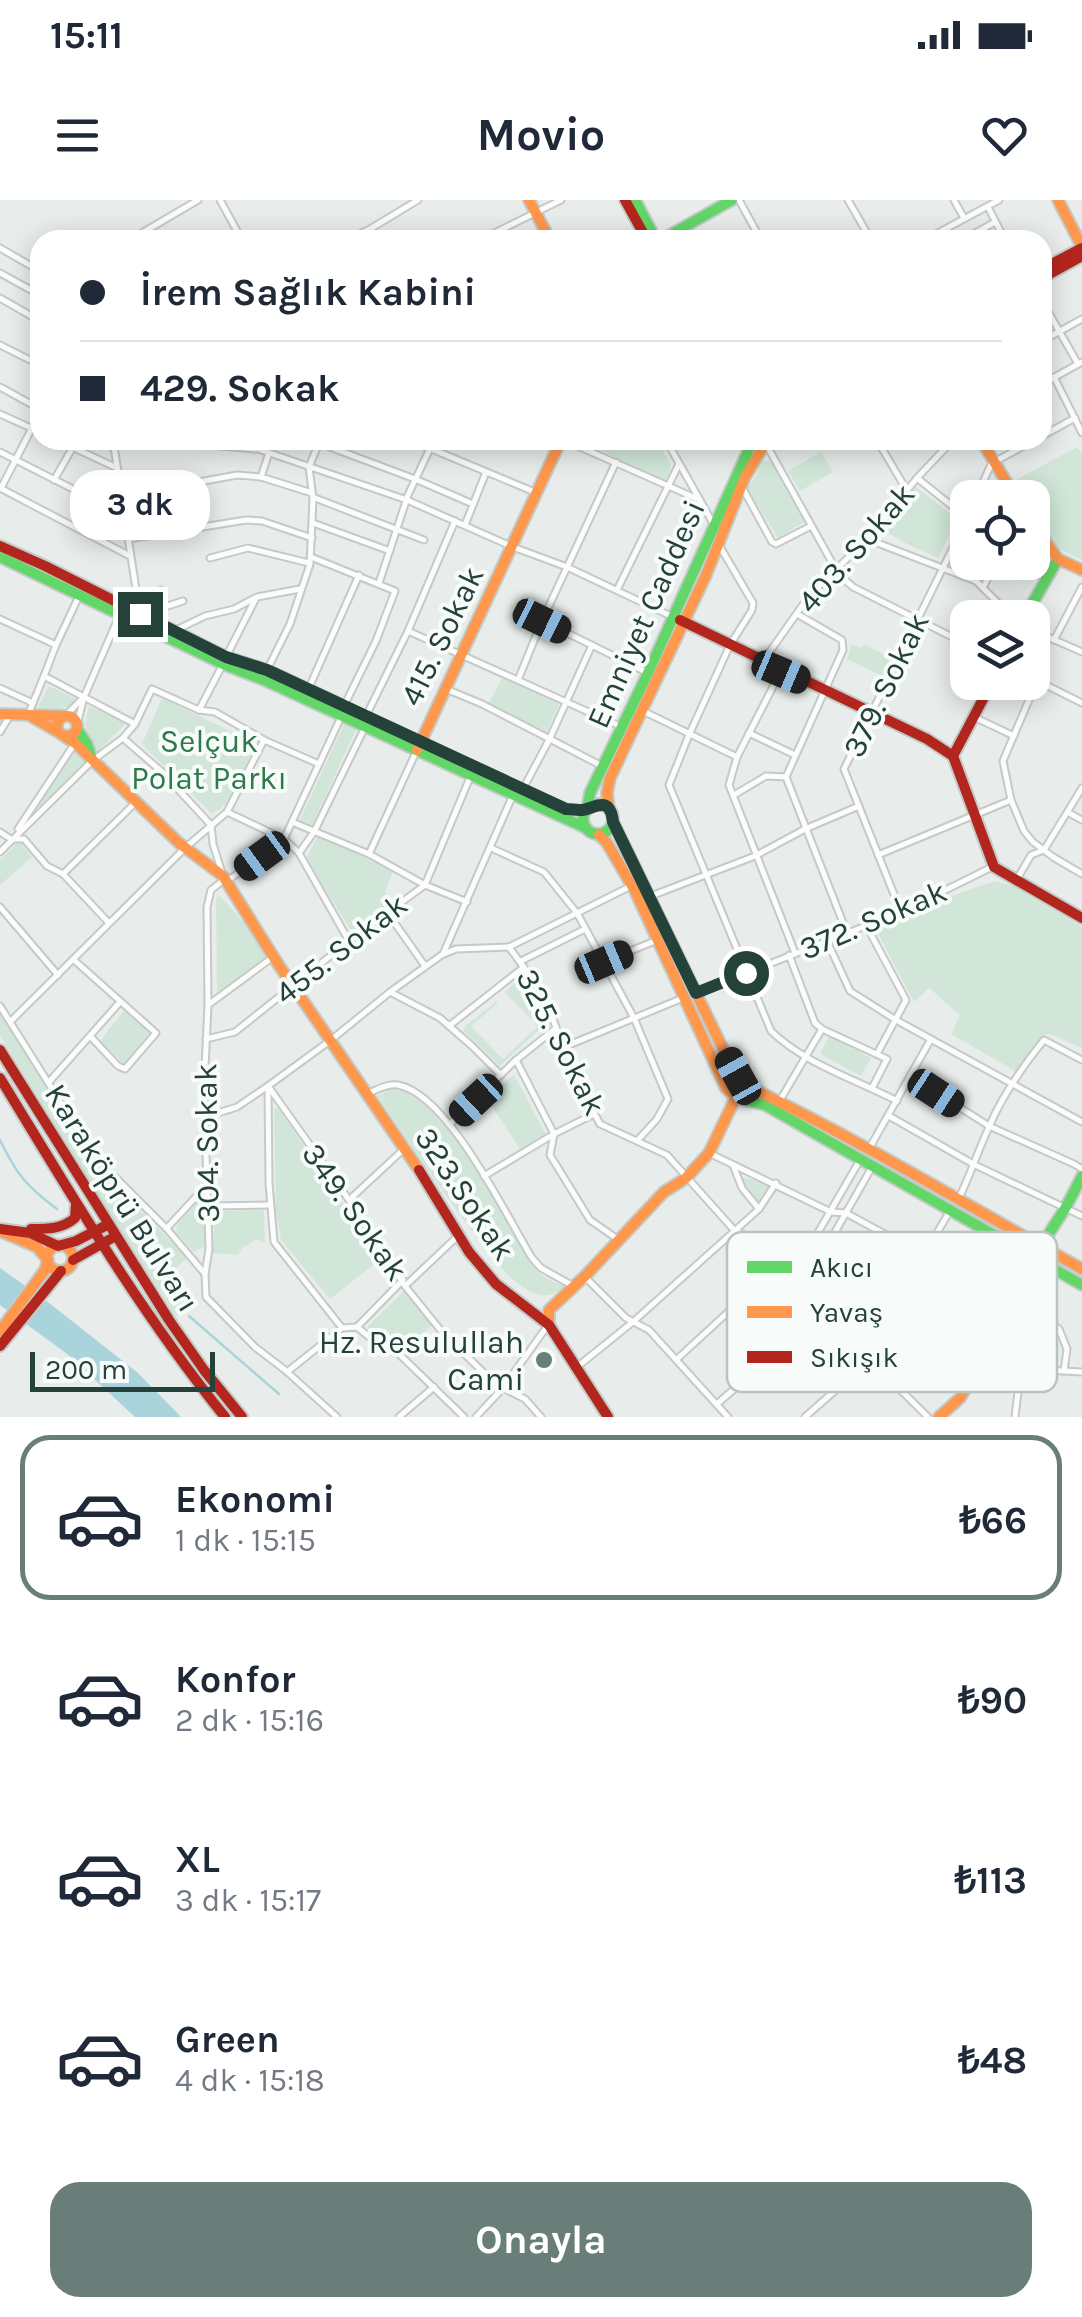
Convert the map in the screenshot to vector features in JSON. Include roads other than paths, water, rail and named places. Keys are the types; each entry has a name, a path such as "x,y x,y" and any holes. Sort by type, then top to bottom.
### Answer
{"main road":[{"path":"529,200 545,230"},
{"path":"625,200 642,230"},
{"path":"634,200 652,230"},
{"path":"678,230 736,200"},
{"path":"1052,264 1082,248 1058,200"},
{"path":"1052,272 1082,256"},
{"name":"415. Sokak","path":"419,746 557,450"},
{"name":"Emniyet Caddesi","path":"609,809 606,793 610,778 642,710 714,525 757,450"},
{"name":"Emniyet Caddesi","path":"587,808 590,794 648,673 719,545 758,450"},
{"path":"987,450 1005,480"},
{"path":"0,546 264,680 343,711 518,792 594,834 608,830 613,822"},
{"path":"1050,548 1058,559 1082,570"},
{"path":"0,556 80,594 140,614 224,660 267,670 343,711"},
{"path":"1034,600 1058,559"},
{"path":"678,619 947,750 953,756 994,867 1082,918"},
{"path":"953,756 983,700"},
{"path":"5,714 74,719 92,760"},
{"path":"28,715 75,743 186,848 225,879"},
{"path":"61,734 57,722 64,716"},
{"path":"61,734 73,734 77,727"},
{"path":"586,828 583,818 587,808 600,804 609,809 691,995 726,1088 737,1097 765,1105 865,1154 996,1232"},
{"path":"599,834 746,1084 826,1124 874,1165 1012,1232"},
{"name":"323.Sokak","path":"225,879 405,1148 469,1252 496,1284 548,1325 608,1417"},
{"name":"Karaköprü Bulvarı","path":"0,1050 114,1237 203,1369 242,1417"},
{"name":"Karaköprü Bulvarı","path":"0,1078 191,1376 225,1417"},
{"path":"548,1325 549,1310 664,1192 686,1178 709,1152 737,1097 735,1085 746,1084"},
{"path":"1049,1232 1082,1173"},
{"path":"0,1230 67,1225 74,1218 75,1200"},
{"path":"38,1289 69,1267 107,1226"},
{"path":"0,1230 37,1247 51,1266 61,1270"},
{"path":"22,1230 69,1249 73,1260"},
{"path":"1,1340 38,1289 49,1252 58,1246 114,1237"},
{"path":"1057,1255 1082,1269"},
{"path":"1057,1270 1082,1284"},
{"path":"940,1417 964,1392"}],"street":[{"path":"147,230 198,200"},
{"path":"220,200 236,230"},
{"path":"370,229 418,200"},
{"path":"502,230 561,200"},
{"path":"736,200 755,230"},
{"path":"848,200 866,230"},
{"path":"954,200 964,218"},
{"path":"943,230 998,200"},
{"path":"987,206 999,230"},
{"path":"981,230 994,222"},
{"path":"0,248 30,265"},
{"path":"0,273 30,290"},
{"path":"0,298 30,315"},
{"path":"1052,335 1082,319"},
{"path":"1052,320 1080,363 1054,378 1082,433"},
{"path":"0,345 30,359"},
{"path":"0,388 30,404"},
{"path":"0,414 30,427"},
{"path":"1052,430 1074,418"},
{"path":"30,432 0,489 130,556"},
{"path":"54,481 71,450"},
{"path":"77,450 118,468"},
{"path":"115,450 140,614 184,601"},
{"path":"261,450 407,500 678,619"},
{"path":"267,670 290,624 311,561 313,495 309,467 316,450"},
{"path":"342,450 473,504"},
{"path":"379,583 407,500 429,450"},
{"path":"435,450 537,494"},
{"path":"587,450 700,500"},
{"path":"672,450 714,525"},
{"path":"767,450 836,571 852,586 950,636"},
{"path":"883,450 906,490"},
{"name":"403. Sokak","path":"764,660 809,596 867,539 943,450"},
{"path":"985,480 994,461 1015,450"},
{"path":"0,452 124,515 185,506"},
{"path":"261,477 269,453"},
{"path":"518,680 616,462"},
{"path":"617,590 680,464"},
{"path":"464,525 486,472"},
{"path":"122,496 227,476 261,477 424,540"},
{"path":"917,478 950,504"},
{"path":"742,486 772,542 776,544 811,526"},
{"path":"128,540 246,520 262,521 312,538"},
{"path":"299,853 314,832 366,722 455,521"},
{"path":"313,522 390,551"},
{"path":"867,539 976,581 997,600"},
{"path":"719,545 754,603 730,645 669,786 771,1032 806,1057 897,1101"},
{"path":"123,738 162,772 211,825 225,879 284,839 376,641 394,591 359,575 248,548 210,558"},
{"name":"379. Sokak","path":"901,912 844,768 950,555"},
{"path":"308,690 359,575"},
{"path":"984,586 987,580"},
{"path":"1054,640 1082,587"},
{"path":"172,632 257,598 300,589"},
{"path":"161,590 165,606"},
{"path":"28,715 80,594"},
{"path":"199,710 257,598"},
{"path":"77,727 84,697 122,610"},
{"path":"797,614 842,640 843,650 786,777 847,933"},
{"path":"0,620 56,645"},
{"path":"542,621 648,673"},
{"path":"408,631 622,728"},
{"path":"1050,638 1082,652"},
{"path":"443,954 592,644"},
{"path":"781,672 737,757 729,785 816,1023 887,1059 872,1088"},
{"path":"44,676 135,724"},
{"path":"1050,687 1082,703"},
{"path":"0,688 33,703"},
{"path":"0,852 92,760 123,738 135,724 152,688 199,710 215,712 264,740 319,764"},
{"path":"444,688 604,767"},
{"path":"64,716 84,697"},
{"path":"1028,700 1003,761 1011,800 1033,842 1082,874"},
{"path":"642,710 737,757"},
{"path":"0,732 5,714"},
{"path":"974,717 1014,736"},
{"path":"748,734 795,755"},
{"path":"11,1021 186,848 228,812 264,740"},
{"path":"11,839 75,743"},
{"path":"419,746 518,792 566,809 587,808"},
{"name":"415. Sokak","path":"369,854 419,746"},
{"name":"455. Sokak","path":"206,1039 235,1032 425,885 472,774"},
{"path":"733,796 766,776 786,777"},
{"path":"1016,881 1031,855 1044,850 1082,788"},
{"path":"878,854 1011,800"},
{"path":"63,874 137,802"},
{"path":"649,897 755,856 859,806"},
{"path":"228,812 284,839 299,853 349,941"},
{"path":"1069,813 1082,820"},
{"path":"292,822 467,902"},
{"path":"0,832 11,839 24,839 47,866 63,874 109,923"},
{"path":"491,848 544,872 577,914 634,1018 668,1099 657,1119 637,1141"},
{"name":"372. Sokak","path":"564,1047 901,912 994,867"},
{"name":"304. Sokak","path":"225,879 211,890 206,907 206,1297 255,1347 337,1417"},
{"name":"325. Sokak","path":"632,886 510,947 543,994 578,1082 600,1124 667,1154 738,1232"},
{"path":"0,908 58,975"},
{"path":"387,912 425,966"},
{"path":"866,925 906,1000 877,1054"},
{"path":"449,1026 522,964 585,929"},
{"path":"604,962 658,939"},
{"path":"826,940 850,991 1012,1086 1082,1122"},
{"path":"205,1117 237,1107 268,1086 443,954 456,949 510,947"},
{"path":"208,1004 274,957"},
{"path":"74,960 156,1033 125,1068 118,1066 90,1037"},
{"path":"390,992 440,1018 501,1076"},
{"path":"49,1082 120,1002"},
{"path":"0,1006 76,1127 109,1171 206,1274"},
{"path":"779,1102 822,1028"},
{"path":"450,1124 516,1060 555,1029"},
{"path":"818,1232 931,1038"},
{"path":"939,1232 975,1165 989,1126 1044,1040 1082,1060"},
{"path":"516,1060 554,1134 550,1154 590,1220 619,1240"},
{"path":"910,1076 989,1126 1074,1164 1082,1173"},
{"path":"366,1094 398,1085 422,1096 450,1124 532,1258 541,1268 575,1287"},
{"path":"268,1086 274,1242 342,1328"},
{"name":"349. Sokak","path":"268,1086 442,1332 486,1374 525,1400 541,1417"},
{"path":"484,1176 594,1114"},
{"path":"889,1116 975,1165 1082,1216"},
{"path":"349,1200 405,1148"},
{"path":"709,1152 830,1212 846,1213 881,1232"},
{"path":"733,1165 742,1188 759,1209"},
{"path":"835,1232 874,1165"},
{"path":"734,1230 759,1209 776,1183"},
{"path":"167,1229 206,1186"},
{"path":"208,1206 270,1206"},
{"path":"287,1372 342,1328 356,1327 460,1234"},
{"path":"577,1367 727,1236"},
{"path":"585,1276 626,1318 649,1330 728,1417"},
{"path":"677,1359 727,1313"},
{"path":"476,1417 503,1388 548,1325"},
{"path":"356,1327 398,1354 464,1417"},
{"path":"1057,1328 1067,1349 1064,1371"},
{"path":"1057,1371 1082,1372"},
{"path":"400,1417 434,1387"},
{"path":"717,1403 730,1392"},
{"path":"805,1417 834,1392"},
{"path":"903,1392 928,1417"},
{"path":"812,1411 818,1417"}],"water":[{"path":"0,1268 138,1373 181,1417 135,1417 66,1353 0,1305"}],"waterway":[{"path":"0,1140 23,1179 57,1209"},
{"path":"189,1316 279,1394"}],"place":[{"name":"Hz. Resulullah Cami","path":"544,1360"}],"park label":[{"name":"Selçuk Polat Parkı","path":"209,760"}]}
